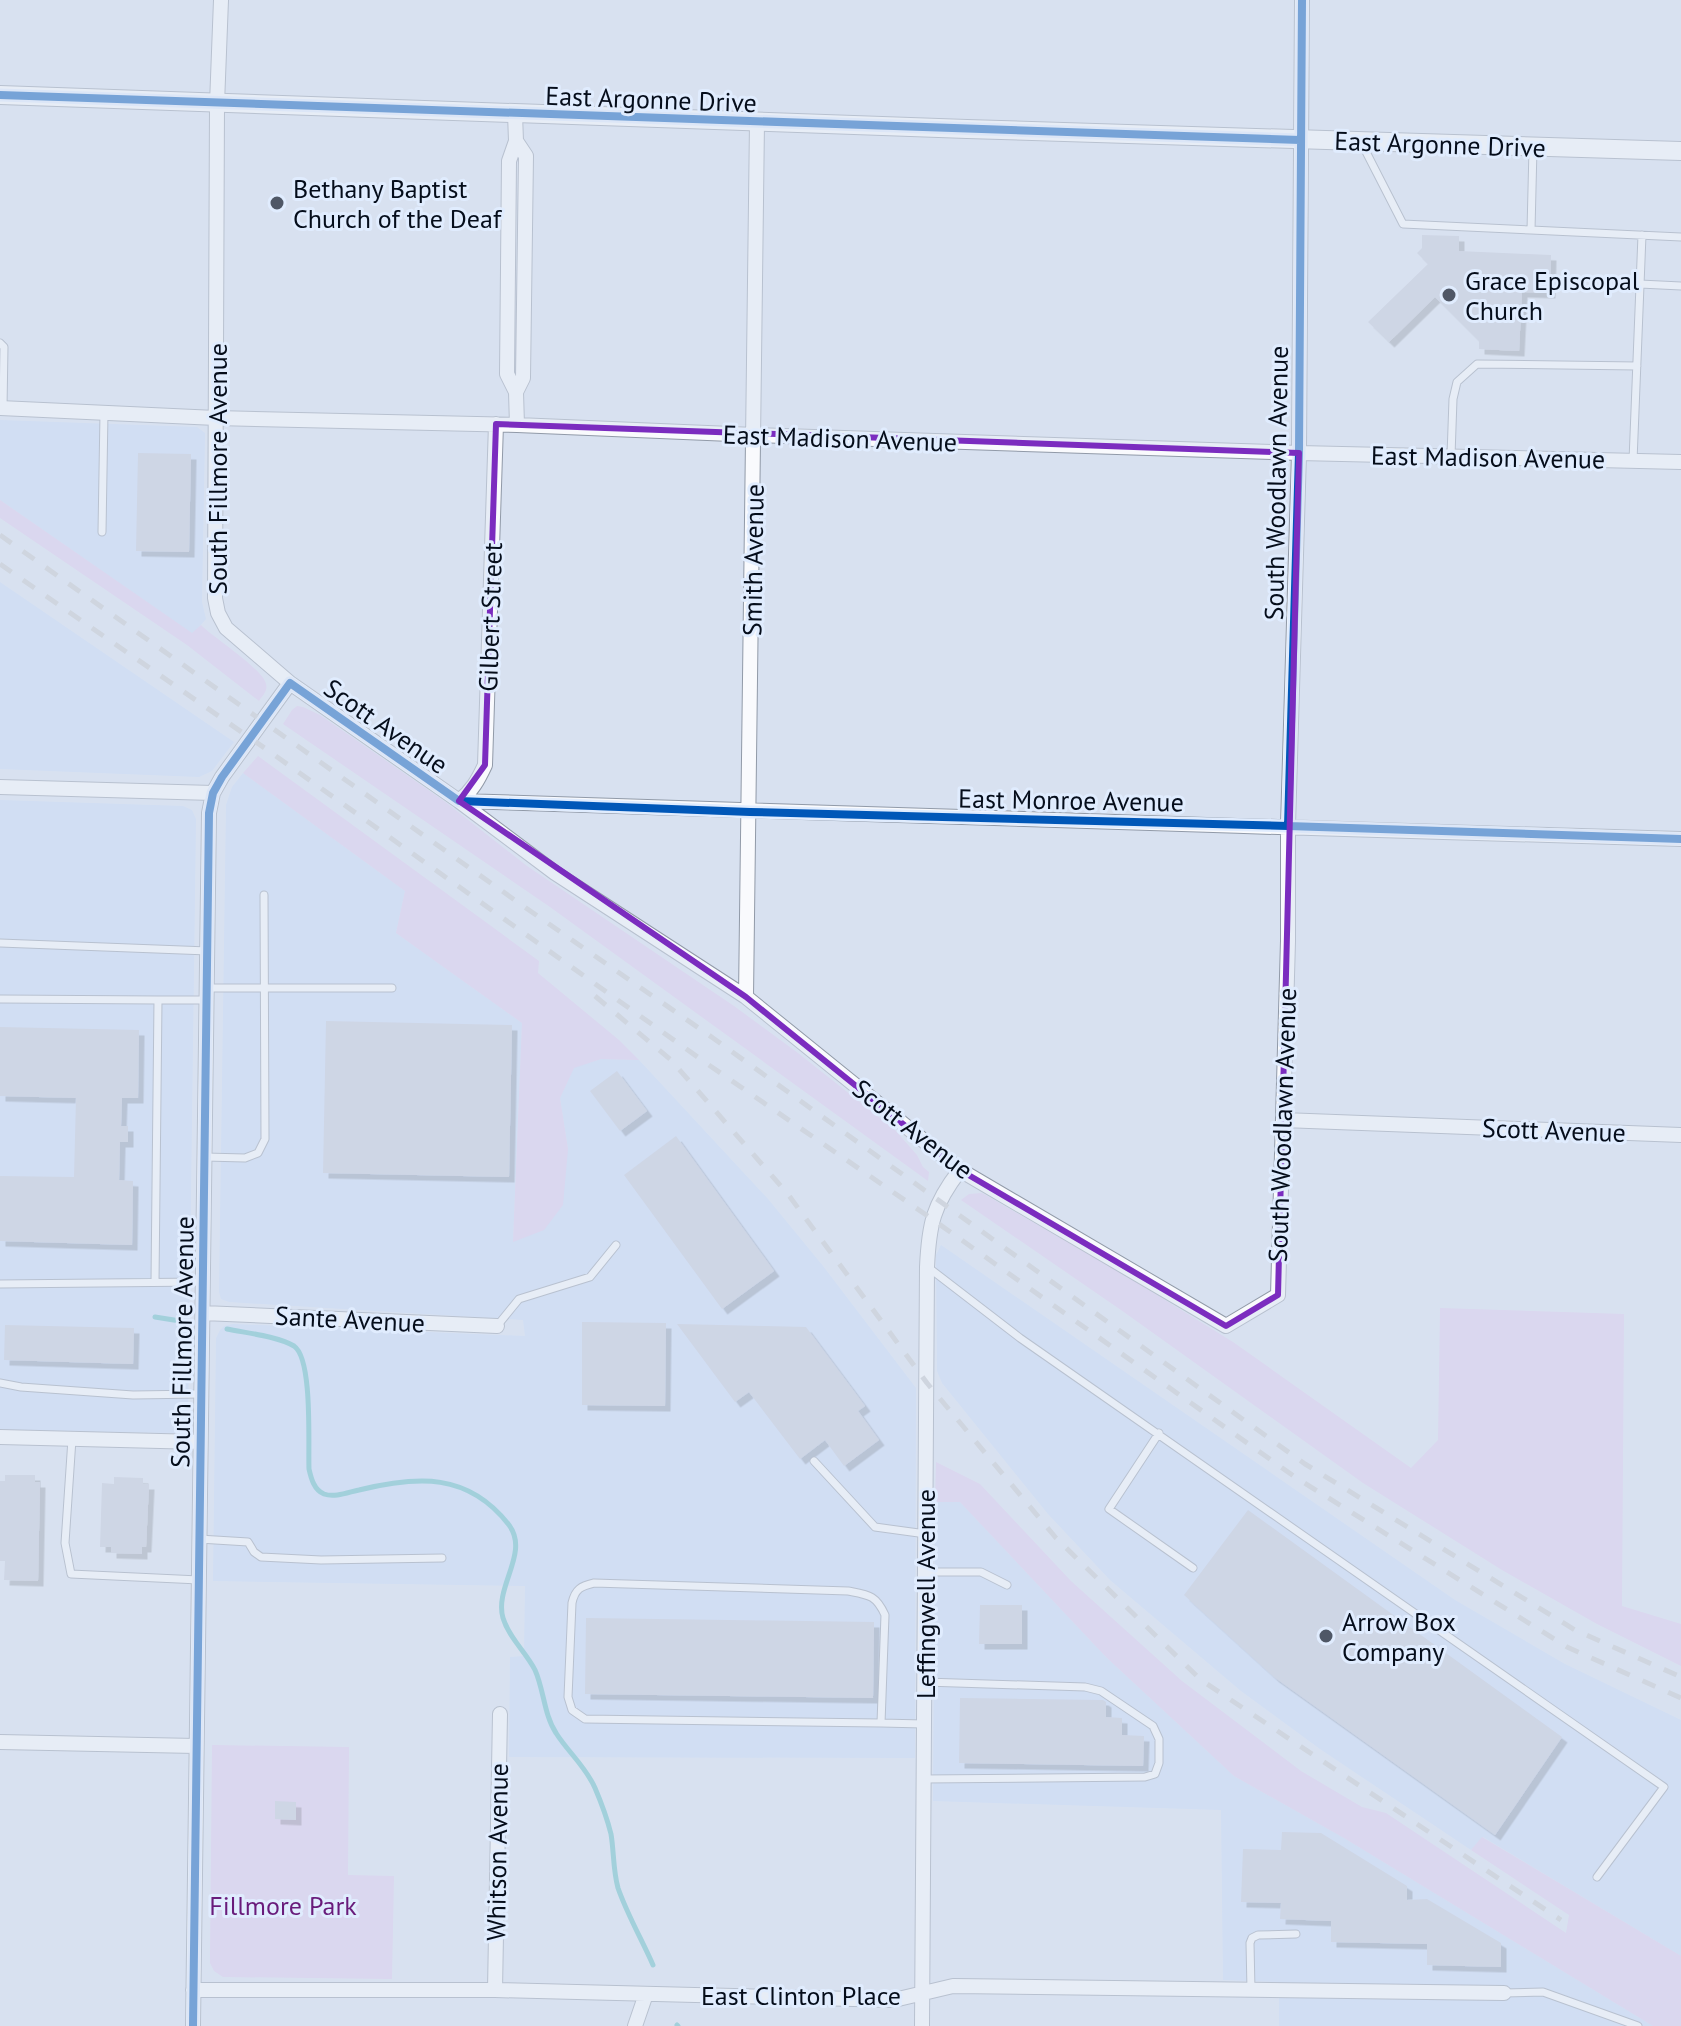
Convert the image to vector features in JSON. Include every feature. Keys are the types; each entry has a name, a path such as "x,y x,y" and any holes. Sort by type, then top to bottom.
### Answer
{"street":[{"name":"South Fillmore Avenue","path":"193,2026 209,813 213,793 222,777 290,683 226,628 215,598 217,104 221,0"},
{"name":"South Woodlawn Avenue","path":"1278,1295 1299,453 1302,0"},
{"name":"East Argonne Drive","path":"0,95 1681,151"},
{"path":"515,114 516,141 509,161 507,374 516,392 517,425"},
{"name":"Smith Avenue","path":"746,997 757,122"},
{"name":"East Madison Avenue","path":"2,408 216,418 496,424 1299,453 1681,462"},
{"name":"Gilbert Street","path":"459,801 478,782 485,765 496,424"},
{"name":"Scott Avenue","path":"290,683 459,801 555,873 746,997 960,1170 1226,1326 1278,1295"},
{"path":"0,787 213,793"},
{"name":"East Monroe Avenue","path":"459,801 1681,839"},
{"name":"Scott Avenue","path":"1283,1120 1681,1135"},
{"name":"Leffingwell Avenue","path":"922,2026 927,1267 932,1219 947,1186 960,1170"},
{"name":"Sante Avenue","path":"203,1313 497,1326"},
{"path":"0,1437 200,1442"},
{"name":"Whitson Avenue","path":"495,1990 500,1714"},
{"path":"0,1742 196,1746"},
{"name":"East Clinton Place","path":"193,1990 495,1990 894,2000 953,1986 1504,1993"},
{"path":"635,2026 646,1994"}],"lane":[{"path":"1361,142 1403,224 1681,237"},
{"path":"1531,230 1533,147"},
{"path":"1633,461 1642,235"},
{"path":"1640,284 1681,286"},
{"path":"2,345 2,408"},
{"path":"1451,456 1453,399 1457,382 1477,364 1637,366"},
{"path":"102,532 104,413"},
{"path":"205,1157 245,1158 258,1153 265,1139 264,895"},
{"path":"0,943 208,951"},
{"path":"0,999 158,1000 266,988 392,988"},
{"path":"155,1282 158,1000"},
{"path":"497,1326 519,1299 590,1277 616,1245"},
{"path":"927,1267 1020,1338 1664,1787 1597,1877"},
{"path":"0,1284 203,1281"},
{"path":"0,1383 133,1395 201,1394"},
{"path":"1159,1433 1109,1509 1193,1568"},
{"path":"72,1439 65,1543 71,1574 199,1580"},
{"path":"814,1461 875,1527 926,1534"},
{"path":"199,1539 248,1542 261,1557 321,1560 442,1558"},
{"path":"926,1572 981,1572 1007,1585"},
{"path":"881,1723 885,1615 879,1602 866,1594 594,1583 581,1586 574,1593 568,1697 572,1710 585,1719 924,1724"},
{"path":"924,1779 1145,1777 1155,1774 1159,1763 1159,1739 1153,1726 1101,1691 1085,1687 925,1682"},
{"path":"1251,1990 1252,1938 1258,1935 1296,1934"},
{"path":"1504,1993 1543,1992 1638,2026"}],"highlighted area":[{"path":"496,424 1299,453 1278,1295 1226,1326 960,1170 746,997 459,801 485,765"}],"shaded area":[{"path":"0,420 197,427 205,433 202,602 206,619 193,634 0,500"},
{"path":"0,582 234,742 212,771 199,777 0,769"},
{"path":"243,773 405,891 396,933 522,1023 513,1242 568,1149 560,1098 574,1067 601,1059 639,1060 768,1199 916,1388 915,1758 509,1757 510,1657 524,1656 525,1586 213,1581 216,1338 224,1326 525,1336 523,1320 229,1302 221,1299 226,805 232,787"},
{"path":"0,800 183,806 192,810 196,819 188,1422 185,1430 176,1433 0,1431"},
{"path":"941,1245 1455,1600 1565,1664 1681,1720 1681,1956 1483,1837 1471,1850 1320,1749 1241,1691 1110,1580 1048,1514 942,1383 937,1371 936,1255"},
{"path":"935,1502 960,1502 1106,1657 1234,1776 1344,1838 1653,2026 1279,2026 1279,1982 1223,1980 1221,1810 933,1801"}],"green space":[{"path":"0,500 192,633 201,625 263,678 266,689 259,701 187,645 0,518"},
{"path":"297,706 320,715 444,801 527,866 798,1053 895,1130 929,1172 928,1181 550,907 283,724"},
{"path":"258,756 539,961 538,973 639,1060 601,1059 574,1068 560,1098 568,1149 563,1205 544,1230 513,1242 522,1023 396,933 405,891 243,773"},
{"path":"982,1193 1233,1342 1411,1468 1438,1440 1440,1308 1624,1314 1622,1606 1681,1624 1681,1666 1597,1624 1502,1570 1363,1483 961,1200 969,1194"},
{"path":"936,1462 980,1484 1071,1581 1182,1681 1301,1771 1362,1807 1386,1813 1566,1933 1569,1915 1471,1850 1482,1837 1681,1956 1681,2026 1653,2026 1344,1838 1234,1776 1106,1657 960,1502 935,1502"},
{"name":"Fillmore Park","path":"212,1745 349,1747 348,1875 394,1876 392,1979 223,1977 214,1971 210,1963"}],"building":[{"name":"Grace Episcopal Church","path":"1422,235 1459,236 1459,251 1551,255 1550,293 1522,292 1519,351 1479,349 1479,341 1435,297 1389,342 1368,322 1428,264 1417,253 1422,248"},
{"path":"138,453 191,454 189,552 136,551"},
{"path":"326,1021 512,1025 509,1177 323,1173"},
{"path":"0,1027 139,1030 138,1098 122,1098 121,1126 128,1126 128,1142 120,1142 119,1180 133,1181 132,1245 0,1241 0,1176 74,1177 76,1098 0,1096"},
{"path":"617,1071 647,1111 620,1131 590,1091"},
{"path":"676,1136 774,1271 722,1309 624,1175"},
{"path":"582,1322 666,1323 665,1406 582,1405"},
{"path":"677,1324 806,1327 865,1406 858,1411 879,1440 844,1466 825,1440 800,1459 749,1392 735,1402"},
{"path":"5,1325 134,1328 133,1364 4,1360"},
{"path":"5,1475 35,1475 35,1482 40,1482 38,1581 4,1580 5,1561 0,1561 0,1481 5,1481"},
{"path":"114,1477 143,1478 143,1484 149,1484 146,1547 142,1547 142,1554 111,1553 111,1547 100,1547 102,1483 114,1484"},
{"name":"Arrow Box Company","path":"1248,1510 1562,1737 1495,1835 1274,1677 1184,1595"},
{"path":"980,1605 1022,1605 1022,1644 979,1644"},
{"path":"586,1618 874,1622 873,1698 585,1694"},
{"path":"960,1698 1103,1700 1106,1702 1106,1717 1122,1718 1122,1735 1144,1736 1143,1766 959,1763"},
{"path":"275,1801 296,1802 296,1820 275,1819"},
{"path":"1282,1832 1321,1833 1407,1886 1407,1900 1427,1899 1501,1943 1501,1967 1427,1965 1427,1944 1331,1942 1331,1921 1280,1919 1281,1903 1241,1902 1243,1849 1281,1850"}],"waterway":[{"path":"155,1317 180,1321"},
{"path":"227,1329 279,1340 294,1346 300,1354 307,1384 309,1469 318,1490 337,1495 401,1482 440,1482 476,1495 509,1525 516,1547 503,1594 503,1618 535,1670 552,1726 595,1788 611,1834 618,1888 653,1965"}],"railway":[{"path":"0,535 713,1038 1305,1464 1575,1630 1681,1677"},
{"path":"0,564 1295,1477 1567,1647 1681,1698"},
{"path":"595,996 671,1060 787,1193 927,1383 1056,1538 1201,1680 1561,1920"}],"cycle path":[{"path":"1288,826 1299,453 1302,0"},
{"path":"0,95 1300,140"},
{"path":"193,2026 209,813 213,793 222,777 290,683 459,801 1681,839"}],"place":[{"name":"Bethany Baptist Church of the Deaf","path":"277,203"},
{"name":"Grace Episcopal Church","path":"1449,295"},
{"name":"Arrow Box Company","path":"1326,1636"}]}
